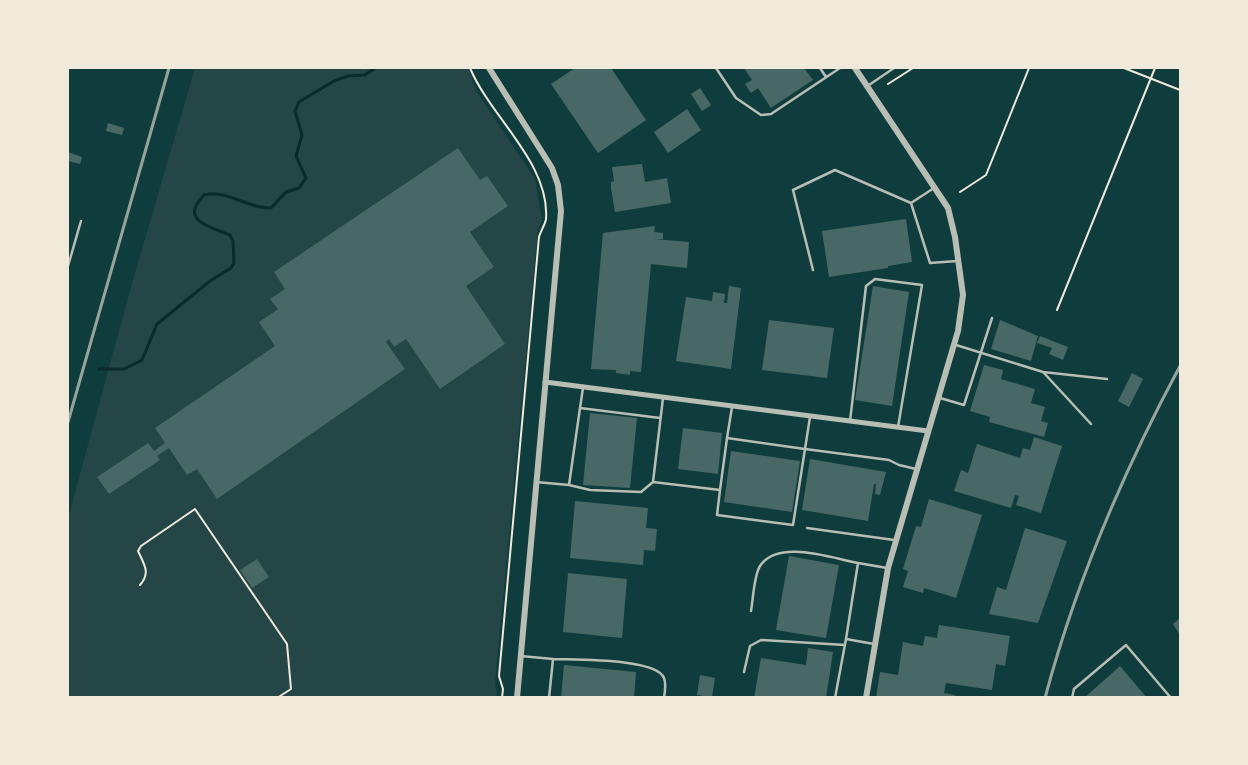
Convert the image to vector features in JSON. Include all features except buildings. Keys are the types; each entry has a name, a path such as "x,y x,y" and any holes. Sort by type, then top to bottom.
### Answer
{"street":[{"path":"489,68 548,159 560,194 561,220 544,382 517,698"},
{"path":"855,68 935,187 950,215 959,261 963,307 954,344 888,568 866,698"},
{"path":"544,382 928,431"}],"lane":[{"path":"716,68 736,98 761,115 771,114 840,68"},
{"path":"820,68 826,76"},
{"path":"867,86 894,68"},
{"path":"813,270 793,190 835,170 911,203 930,263 959,261"},
{"path":"911,203 935,187"},
{"path":"68,266 81,221"},
{"path":"850,421 866,286 875,279 922,285 898,427"},
{"path":"938,397 964,404 992,318"},
{"path":"954,344 1044,372 1108,379"},
{"path":"1044,372 1091,424"},
{"path":"569,486 584,386"},
{"path":"535,482 590,490 641,492 653,482 664,397"},
{"path":"732,406 717,516 793,524 810,416"},
{"path":"580,408 660,418"},
{"path":"727,438 889,460 899,466 916,468"},
{"path":"653,482 720,490"},
{"path":"807,528 896,540"},
{"path":"751,611 759,567 770,555 790,550 888,568"},
{"path":"835,698 858,563"},
{"path":"846,639 875,644"},
{"path":"744,672 750,646 761,640 845,645"},
{"path":"1072,698 1074,689 1126,645 1171,698"},
{"path":"520,656 642,665 659,672 665,679 664,698"},
{"path":"549,698 553,659"}],"path":[{"path":"470,68 480,90 532,163 540,181 546,210 545,223 540,236 500,666 502,698"},
{"path":"888,84 913,68"},
{"path":"960,192 986,175 1029,68"},
{"path":"1124,68 1180,90"},
{"path":"1057,310 1155,68"},
{"path":"140,585 145,580 147,572 138,551 141,546 196,508 287,644 291,688 277,698"}],"shaded area":[{"path":"195,68 468,68 478,94 535,179 542,220 538,230 495,683 497,697 68,698 68,518 131,287"}],"waterway":[{"path":"99,369 124,369 142,360 157,324 210,281 231,268 234,263 233,241 230,235 207,226 196,217 194,211 204,195 221,195 254,206 271,208 286,192 299,188 306,178 296,156 302,135 295,111 299,102 334,81 348,76 365,75 375,68"}],"railway":[{"path":"68,422 169,68"},
{"path":"1045,698 1071,612 1103,528 1139,446 1180,366"}]}
